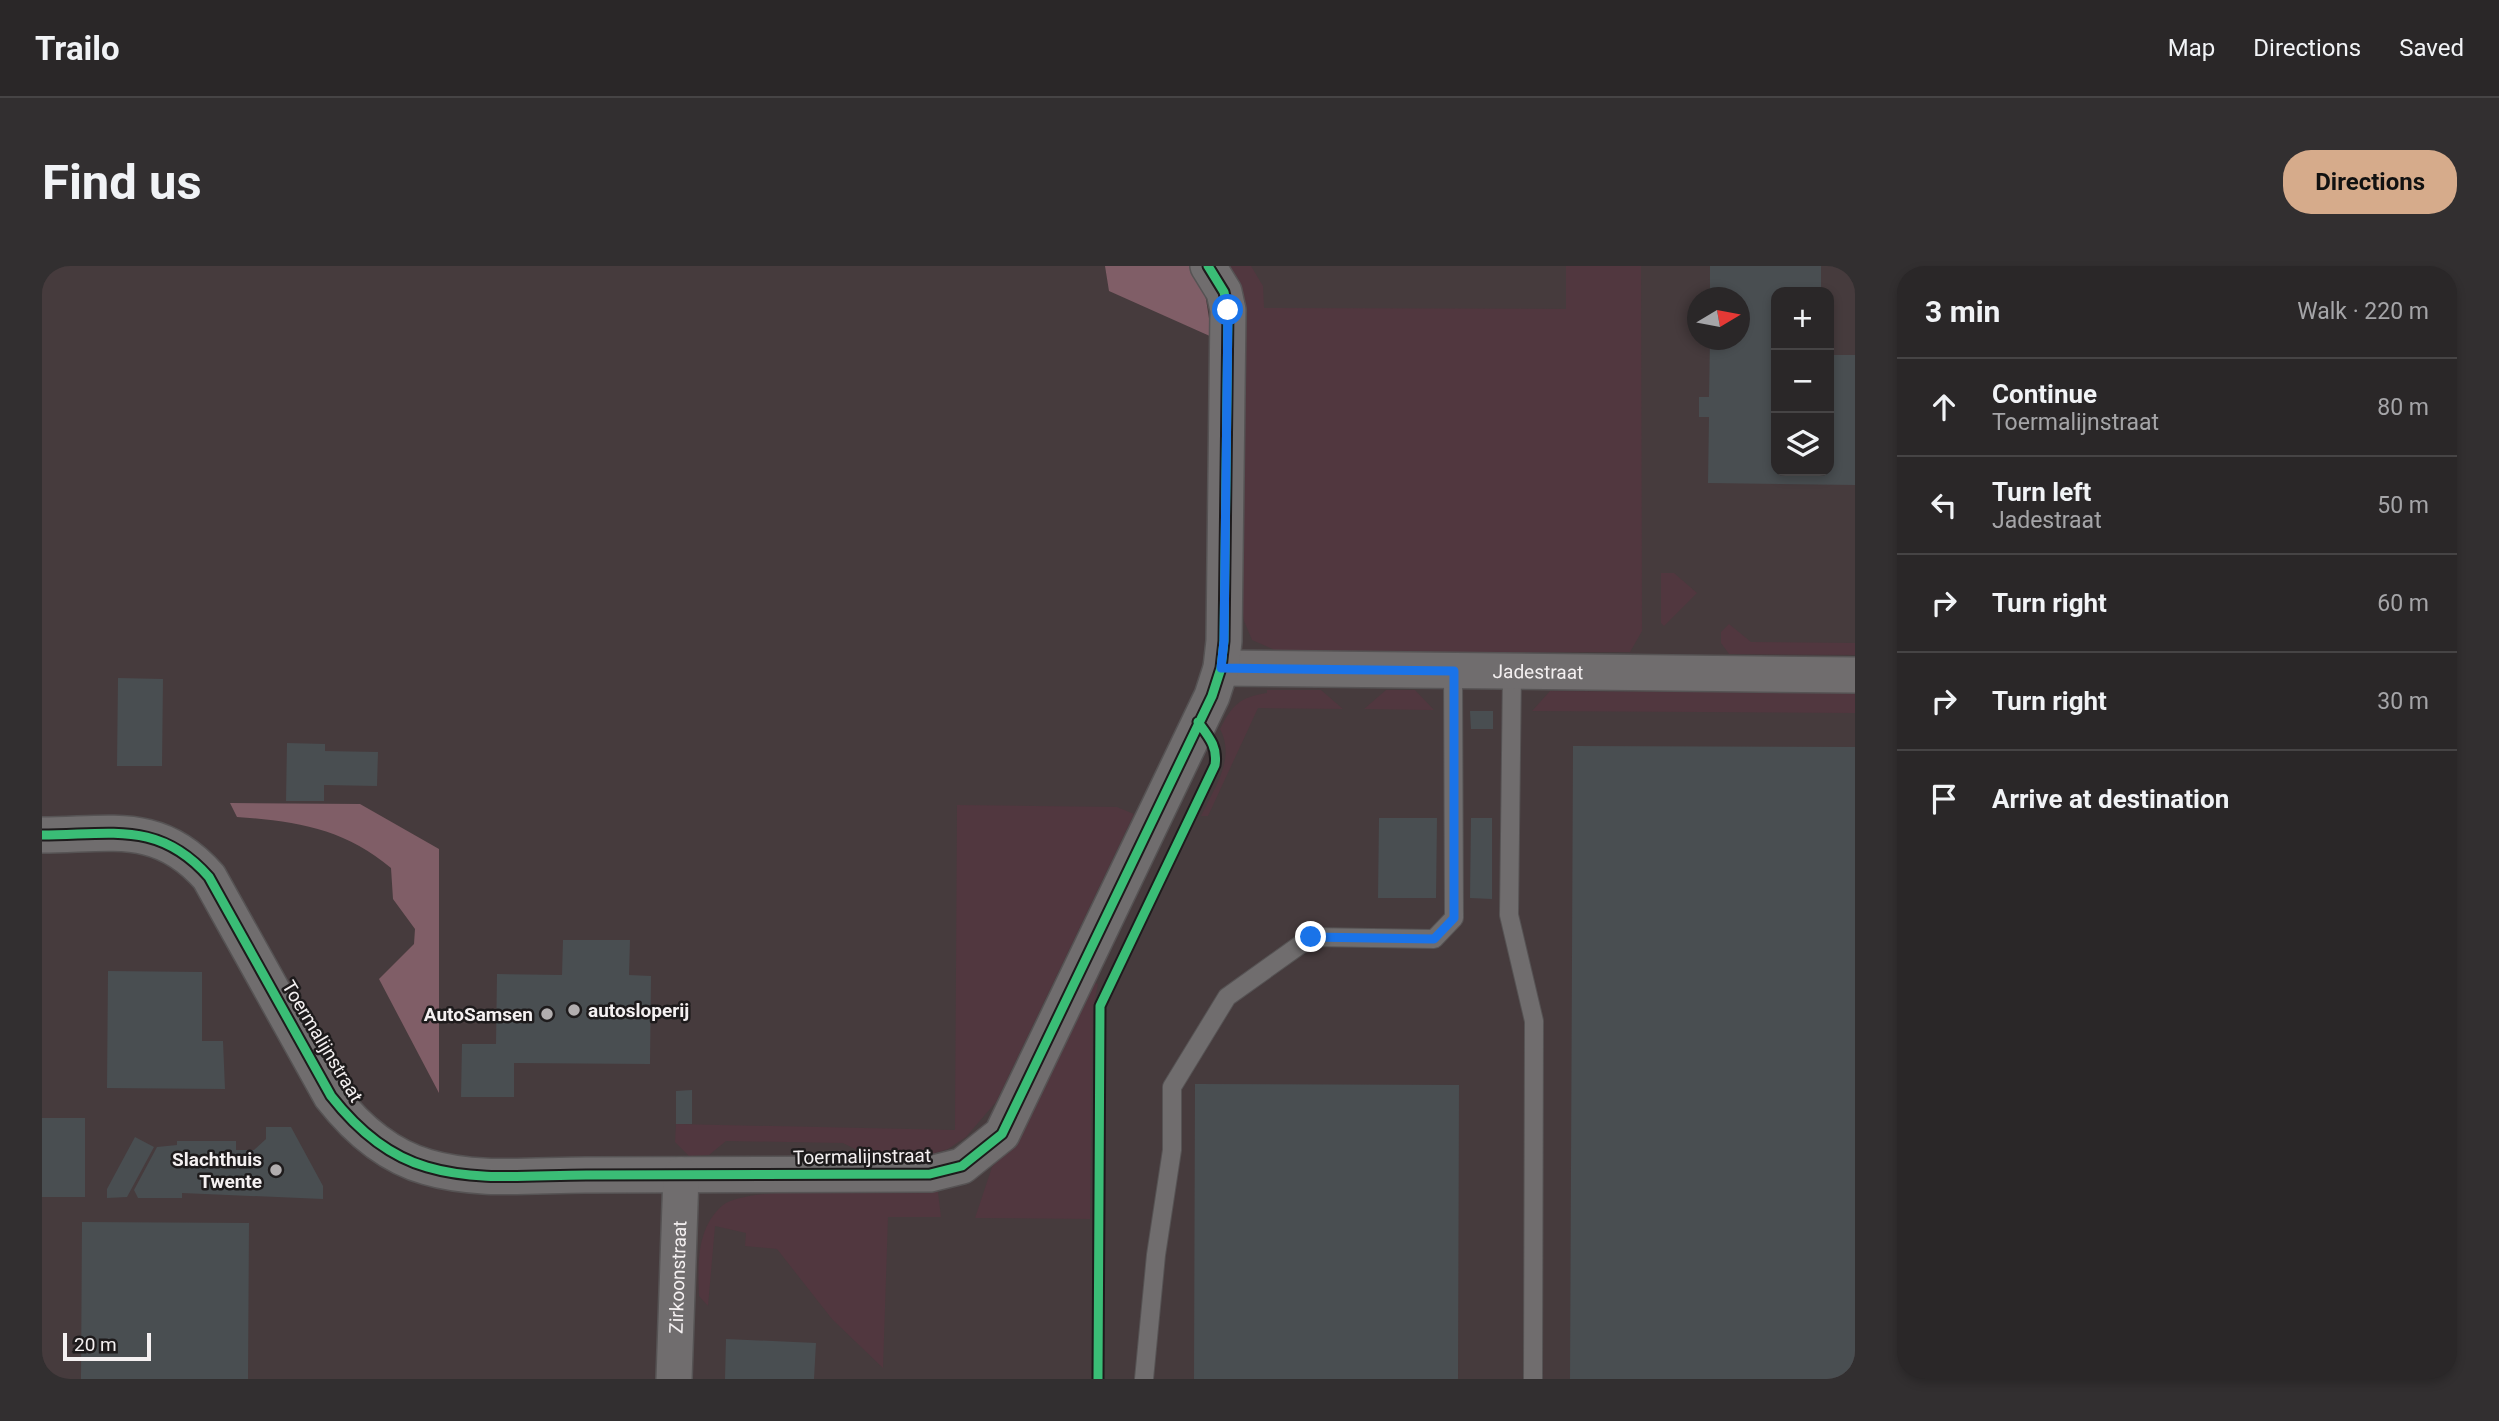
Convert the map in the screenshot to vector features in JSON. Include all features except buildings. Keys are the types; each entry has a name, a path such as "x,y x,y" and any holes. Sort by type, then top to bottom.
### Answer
{"street":[{"name":"Toermalijnstraat","path":"42,835 144,835 161,839 186,853 209,877 331,1096 361,1129 406,1160 462,1174 930,1174 962,1166 1002,1134 1212,696 1221,668 1224,641 1228,310 1224,292 1208,266"},
{"name":"Jadestraat","path":"1221,668 1855,675"},
{"name":"Zirkoonstraat","path":"674,1379 681,1175"}],"lane":[{"path":"1144,1379 1156,1255 1172,1150 1172,1087 1227,997 1311,937 1434,939 1454,918 1454,671"},
{"path":"1512,673 1509,915 1534,1021 1533,1379"}],"shaded area":[{"path":"42,266 1855,266 1855,1379 42,1379"},
{"path":"1105,266 1191,266 1204,287 1212,337 1109,291"},
{"path":"1213,266 1251,266 1263,286 1264,308 1566,309 1566,266 1641,266 1642,631 1630,652 1282,653 1252,640 1244,621 1240,595"},
{"path":"1661,573 1674,573 1697,593 1664,626 1661,623"},
{"path":"1729,624 1751,642 1855,643 1855,655 1729,654 1721,643 1721,632"},
{"path":"1267,690 1321,690 1343,709 1258,708 1208,816 1201,816 1217,784 1224,762 1226,751 1220,729 1238,704 1250,697 1267,693"},
{"path":"1386,690 1415,690 1434,710 1364,709"},
{"path":"1550,691 1855,693 1855,713 1532,711"},
{"path":"230,803 360,804 439,849 439,1093 379,979 414,944 415,929 393,899 391,868 356,844 319,829 279,821 237,817"},
{"path":"957,805 1117,807 1134,814 996,1102 966,1137 948,1149 929,1155 871,1157 843,1143 726,1141 709,1155 689,1156 675,1142 676,1124 955,1130"},
{"path":"1093,982 1098,984 1093,1009 1090,1219 975,1218 992,1167 1014,1144 1029,1119"},
{"path":"792,1192 938,1192 941,1217 888,1217 883,1368 832,1319 777,1249 745,1246 746,1233 715,1226 708,1306 699,1296 699,1259 703,1235 714,1214 723,1205 738,1198"}],"cycle path":[{"path":"42,835 133,835 172,846 190,859 209,877 331,1096 362,1130 386,1148 413,1162 446,1172 506,1177 930,1174 962,1166 1002,1134 1212,696 1221,668 1224,641 1228,310 1224,292 1208,266"},
{"path":"1098,1379 1100,1006 1215,765 1214,747 1198,722"}],"place":[{"name":"autosloperij","path":"574,1010"},
{"name":"AutoSamsen","path":"547,1014"},
{"name":"Slachthuis Twente","path":"276,1170"}],"route":[{"path":"1228,310 1224,641 1221,668 1454,671 1454,918 1434,939 1311,937"}]}
